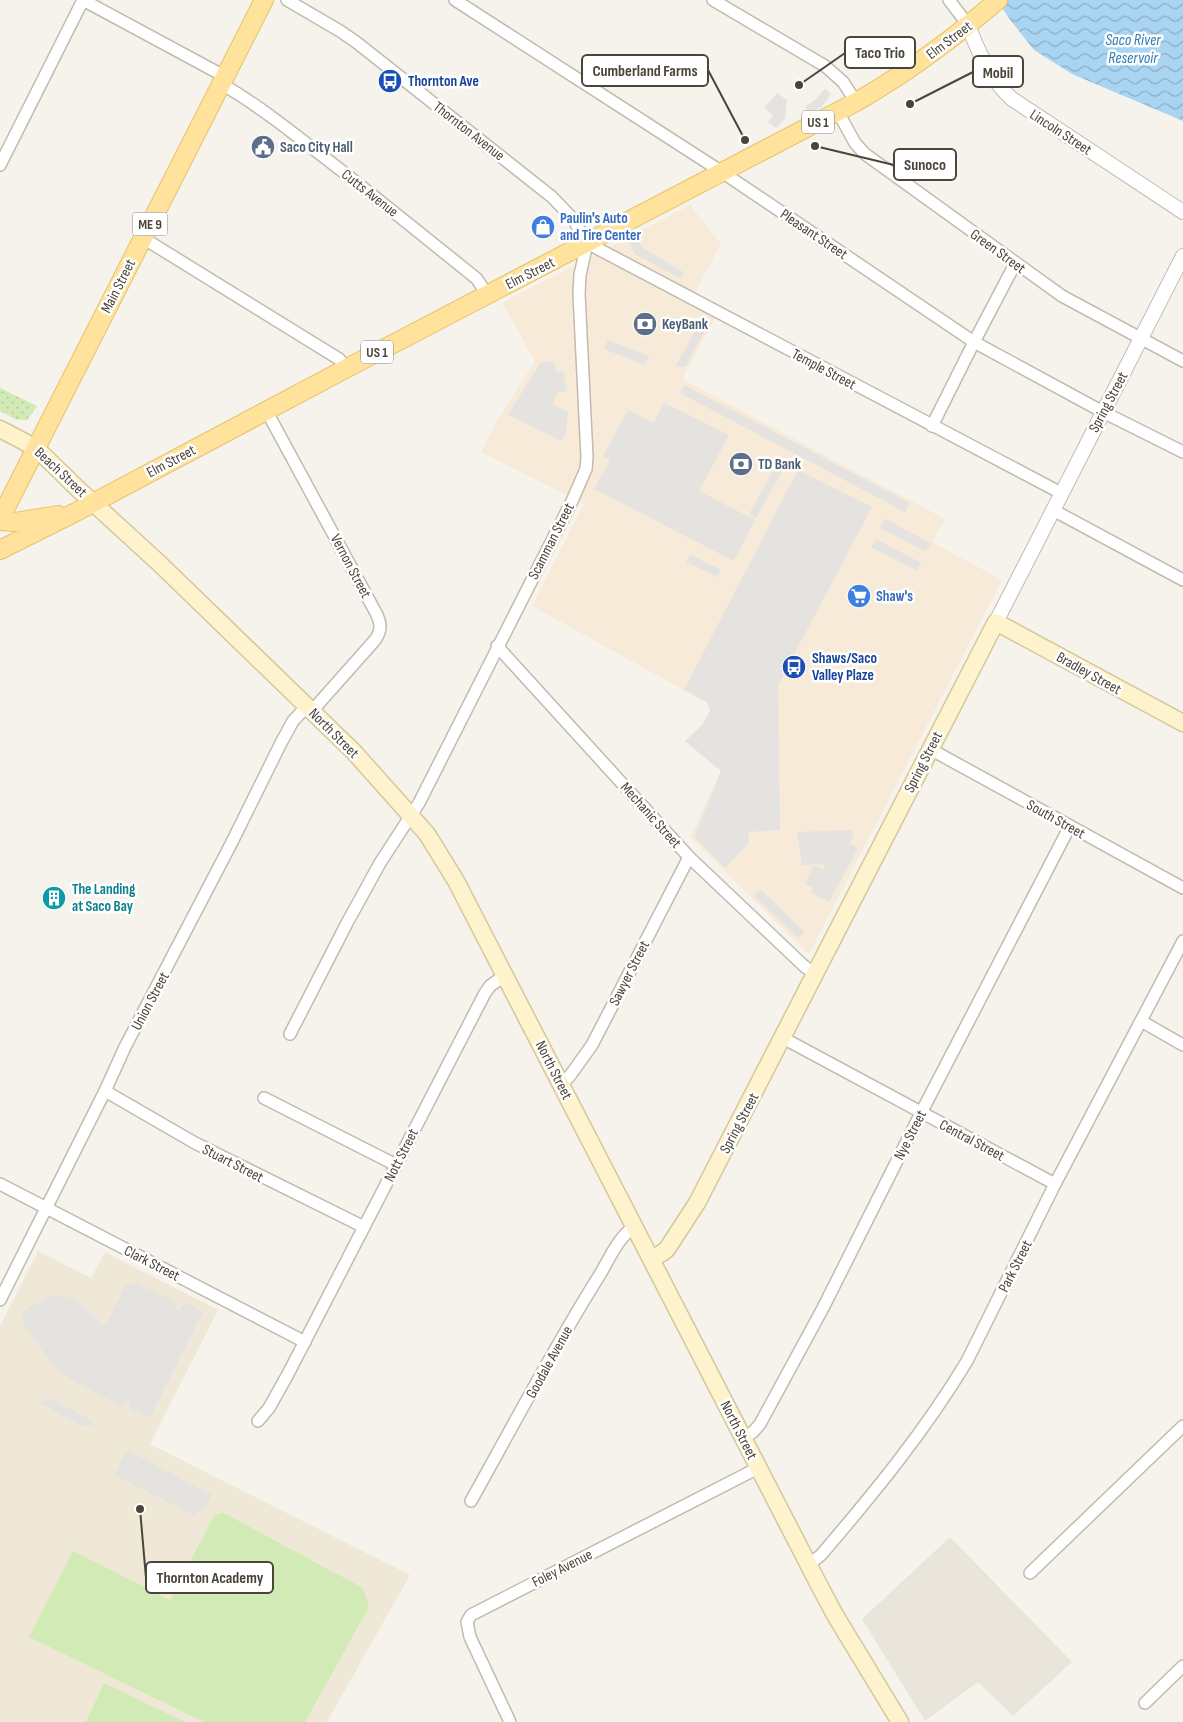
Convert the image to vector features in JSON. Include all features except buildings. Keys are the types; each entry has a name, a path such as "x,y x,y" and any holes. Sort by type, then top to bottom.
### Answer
{"main road":[{"name":"Main Street","path":"0,520 264,0"},
{"name":"Elm Street","path":"0,550 94,503 266,410 838,112 904,72 968,25 995,2"},
{"name":"Beach Street","path":"0,429 36,448 94,503"},
{"name":"North Street","path":"94,503 310,708 360,759 427,834 447,864 808,1565 835,1615 900,1722"},
{"name":"Elm Street","path":"0,520 15,522 76,512"},
{"name":"Bradley Street","path":"996,622 1183,723"},
{"name":"Spring Street","path":"651,1259 667,1249 687,1220 783,1038 996,622"}],"street":[{"name":"Cutts Avenue","path":"83,0 222,80 235,92 295,134 352,178 477,279 486,295"},
{"path":"0,165 83,0"},
{"name":"Thornton Avenue","path":"287,0 356,42 535,183 568,212 587,243"},
{"name":"Pleasant Street","path":"456,0 722,172 974,342 1102,412 1183,452"},
{"path":"713,0 825,66 843,82 856,102"},
{"path":"949,0 968,25"},
{"name":"Lincoln Street","path":"968,25 974,42 994,78 1012,99 1183,212"},
{"name":"Green Street","path":"838,112 855,143 865,154 1015,264 1062,296 1183,361"},
{"path":"143,238 339,359 347,368"},
{"name":"Temple Street","path":"587,243 1061,493"},
{"name":"Scamman Street","path":"290,1034 346,923 380,863 412,816 572,501 586,469 588,439 579,294 580,275 587,243"},
{"name":"Spring Street","path":"996,622 1183,256"},
{"path":"932,426 1015,264"},
{"name":"Vernon Street","path":"266,410 376,613 380,624 375,640 310,708"},
{"path":"1053,510 1183,580"},
{"name":"Mechanic Street","path":"497,646 689,857 804,966 815,974"},
{"name":"Union Street","path":"0,1300 281,743 293,721 310,708"},
{"name":"South Street","path":"930,749 1183,888"},
{"name":"Nye Street","path":"743,1438 760,1424 823,1308 921,1113 1070,826"},
{"name":"Sawyer Street","path":"561,1083 573,1072 596,1038 689,857"},
{"name":"Park Street","path":"808,1565 821,1555 898,1462 943,1401 967,1361 1055,1184 1183,941"},
{"name":"Nott Street","path":"258,1421 280,1389 305,1342 485,993 490,986 505,975"},
{"path":"1141,1021 1183,1045"},
{"name":"Central Street","path":"783,1038 1055,1184"},
{"name":"Stuart Street","path":"105,1092 194,1144 364,1227"},
{"path":"264,1098 396,1165"},
{"name":"Clark Street","path":"0,1184 305,1342"},
{"name":"Goodale Avenue","path":"471,1501 583,1302 620,1241 634,1227"},
{"path":"1030,1573 1183,1426"},
{"name":"Foley Avenue","path":"510,1722 470,1637 467,1622 471,1615 758,1468"},
{"path":"1145,1704 1183,1666"}],"shaded area":[{"path":"825,88 831,94 822,107 810,113 805,107 816,99"},
{"path":"777,93 787,100 785,119 776,128 768,122 773,115 764,108"},
{"path":"690,205 721,244 690,301 717,315 682,379 945,519 932,542 1002,580 809,954 690,837 721,771 685,741 703,724 710,711 707,703 532,606 584,504 481,452 494,426 535,361 502,303"},
{"path":"636,236 643,248 685,273 681,279 635,254 628,240"},
{"path":"696,329 706,329 685,367 675,367"},
{"path":"608,340 649,356 645,365 604,349"},
{"path":"554,361 556,372 564,372 566,391 558,392 552,404 568,412 566,433 561,441 508,415 540,363"},
{"path":"684,385 910,503 905,512 680,393"},
{"path":"664,403 729,435 699,491 755,520 734,561 594,489 610,460 603,456 628,410 653,423"},
{"path":"778,462 785,466 756,518 749,514"},
{"path":"798,470 872,507 778,685 780,830 748,832 749,843 725,868 694,837 721,771 685,741 703,724 710,711 707,702 684,690"},
{"path":"885,519 931,543 926,552 880,528"},
{"path":"876,539 921,563 917,571 871,547"},
{"path":"690,554 721,570 717,577 686,562"},
{"path":"853,830 853,837 850,843 858,848 829,902 811,893 813,888 805,884 814,865 823,869 825,865 823,864 802,865 797,832"},
{"path":"761,890 805,932 798,938 754,896"},
{"path":"38,1251 91,1278 105,1252 218,1310 150,1444 410,1575 327,1722 0,1722 0,1326"},
{"path":"136,1283 178,1303 174,1311 180,1310 184,1302 203,1312 150,1418 129,1409 130,1404 127,1400 123,1407 60,1372 23,1324 25,1322 20,1315 28,1308 48,1297 64,1296 76,1300 105,1326 126,1284"},
{"path":"54,1400 92,1421 94,1426 84,1427 36,1401"},
{"path":"127,1450 212,1495 205,1509 193,1515 114,1475"},
{"path":"950,1537 1072,1662 1013,1716 978,1682 925,1721 862,1619"}],"green space":[{"path":"0,388 37,406 27,420 17,420 0,411"},
{"path":"222,1512 363,1588 369,1607 305,1722 204,1722 29,1637 73,1551 170,1600 214,1516"},
{"path":"104,1683 185,1722 86,1722"}],"water":[{"name":"Saco River Reservoir","path":"997,0 1183,0 1183,121 1072,74 1034,50"}],"place":[{"name":"Thornton Ave","path":"390,81"},
{"name":"Taco Trio","path":"799,85"},
{"name":"Mobil","path":"910,104"},
{"name":"Cumberland Farms","path":"745,140"},
{"name":"Sunoco","path":"815,146"},
{"name":"Saco City Hall","path":"263,147"},
{"name":"Paulin's Auto and Tire Center","path":"543,227"},
{"name":"KeyBank","path":"645,324"},
{"name":"TD Bank","path":"741,464"},
{"name":"Shaw's","path":"859,596"},
{"name":"Shaws/Saco Valley Plaze","path":"794,667"},
{"name":"The Landing at Saco Bay","path":"54,898"},
{"name":"Thornton Academy","path":"140,1509"}]}
